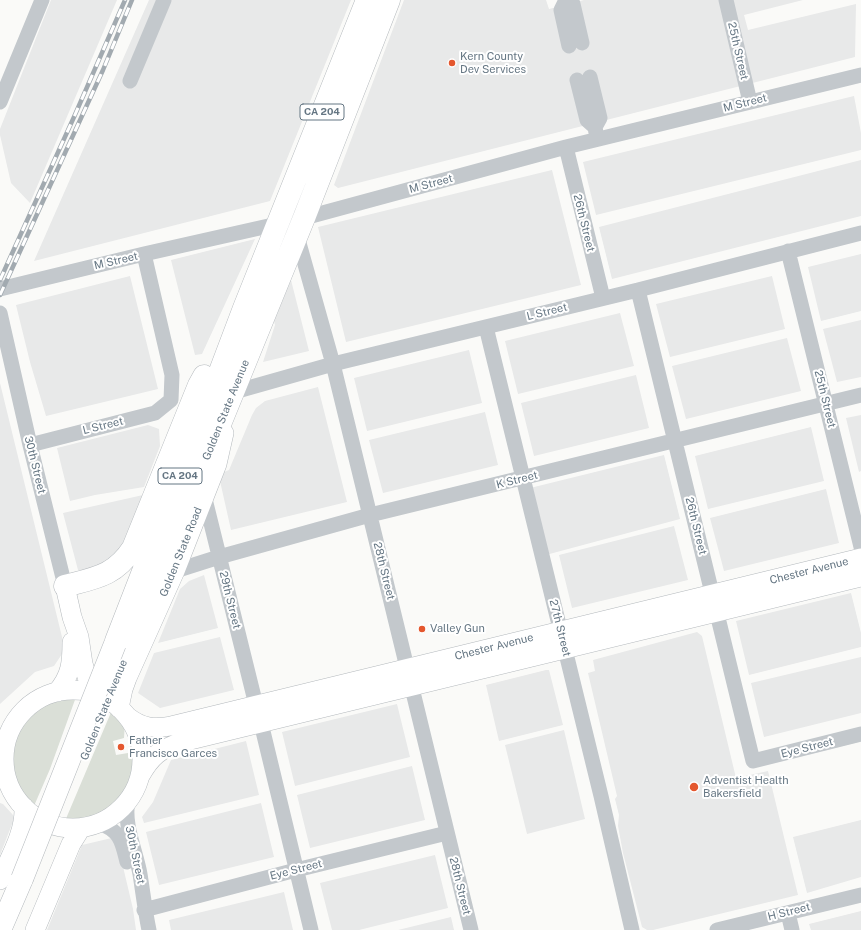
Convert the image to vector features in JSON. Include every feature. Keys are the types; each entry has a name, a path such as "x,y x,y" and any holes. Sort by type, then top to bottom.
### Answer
{"highway":[{"name":"Golden State Avenue","path":"122,647 196,435 244,308 367,0"},
{"path":"378,27 380,0"},
{"name":"Golden State Avenue","path":"0,930 28,881 122,647 234,392 301,227 389,0"},
{"path":"65,586 107,574 117,568 130,553 199,385 244,308"},
{"name":"Golden State Avenue","path":"16,930 28,881"}],"main road":[{"name":"Golden State Road","path":"124,713 123,689 175,571 216,464 234,392"},
{"name":"Chester Avenue","path":"124,713 137,724 160,728 861,558"},
{"name":"Chester Avenue","path":"140,776 156,754 167,746 861,577"},
{"name":"30th Street","path":"65,586 72,617 79,638 83,664 92,692"},
{"name":"30th Street","path":"57,692 66,681 69,674 72,649 72,617"},
{"path":"75,690 92,692 106,699 124,713 135,728 139,739 142,764 137,785 128,801 115,814 90,825 69,828 45,822 34,816 21,803 10,786 6,772 3,748 10,732 23,712 33,703 44,696 57,692 75,690"},
{"path":"0,791 21,803 25,816 19,837 0,880"},
{"path":"34,930 71,844 90,825"}],"street":[{"path":"0,102 42,0"},
{"path":"130,81 164,0"},
{"path":"566,0 561,10 576,45"},
{"name":"25th Street","path":"726,0 750,102"},
{"name":"M Street","path":"301,227 566,147 596,133 750,102 861,75"},
{"path":"584,79 600,118 596,133"},
{"name":"26th Street","path":"566,147 603,298"},
{"path":"277,224 301,227"},
{"name":"M Street","path":"0,289 277,224"},
{"name":"28th Street","path":"301,227 471,930"},
{"name":"L Street","path":"234,392 333,364 638,290 861,233"},
{"name":"25th Street","path":"788,251 861,547"},
{"name":"L Street","path":"30,444 154,414 171,400 172,375 144,254"},
{"name":"26th Street","path":"638,290 753,762"},
{"name":"30th Street","path":"0,313 65,586"},
{"name":"27th Street","path":"486,327 632,930"},
{"name":"K Street","path":"175,571 219,557 370,515 861,395"},
{"name":"29th Street","path":"204,495 256,705"},
{"path":"260,723 311,930"},
{"name":"Eye Street","path":"753,762 861,734"},
{"name":"30th Street","path":"128,801 127,815 140,874 144,910 149,930"},
{"name":"30th Street","path":"90,825 108,826 119,836 123,845 130,876 144,910"},
{"name":"Eye Street","path":"144,910 296,870 447,833"},
{"name":"H Street","path":"717,930 861,895"},
{"path":"788,913 792,930"}],"shaded area":[{"path":"51,0 117,0 30,203 11,183 0,129"},
{"path":"149,0 351,0 270,201 34,261"},
{"path":"404,0 546,0 549,9 584,0 803,0 744,15 748,30 856,4 855,57 338,188 334,185"},
{"path":"854,96 861,133 861,150 596,215 583,162"},
{"path":"861,160 861,216 612,279 599,227"},
{"path":"552,170 581,285 346,342 318,227"},
{"path":"255,239 202,354 195,355 171,260"},
{"path":"861,254 861,311 821,321 808,267"},
{"path":"130,276 158,389 46,416 30,362 16,305"},
{"path":"772,276 785,329 670,357 656,304"},
{"path":"291,280 309,351 263,362 275,325 274,321"},
{"path":"620,313 634,366 518,394 505,341"},
{"path":"861,320 861,377 837,382 823,329"},
{"path":"787,338 801,391 686,419 672,366"},
{"path":"469,350 482,403 367,431 354,378"},
{"path":"636,375 649,428 534,456 521,403"},
{"path":"0,383 62,637 62,654 54,666 35,672 0,704"},
{"path":"318,387 347,502 231,530 220,481 224,472 229,470 256,408 265,401"},
{"path":"485,412 498,465 383,493 369,440"},
{"path":"861,415 861,471 859,472 846,418"},
{"path":"148,425 159,429 160,446 144,487 95,495 70,501 57,448"},
{"path":"811,427 824,481 708,509 695,456"},
{"path":"664,455 680,519 542,556 526,489"},
{"path":"826,489 839,543 724,571 710,518"},
{"path":"143,495 123,549 112,561 89,570 78,570 63,513"},
{"path":"674,526 688,580 572,608 559,555"},
{"path":"204,575 218,628 158,643 180,589 189,581"},
{"path":"851,593 861,633 861,647 749,675 736,621"},
{"name":"Adventist Health Bakersfield","path":"697,632 702,636 736,778 768,771 798,895 653,930 647,930 642,927 623,853 618,826 619,815 615,799 617,796 588,673 595,671 593,660"},
{"path":"220,637 234,690 160,708 138,693 154,653"},
{"path":"861,657 861,713 764,737 751,683"},
{"path":"549,670 563,725 499,741 486,685"},
{"path":"76,697 50,769 34,806 21,791 15,777 12,765 12,752 15,739 20,727 37,708 62,698"},
{"path":"397,704 410,757 295,786 282,732"},
{"path":"112,710 125,722 124,738 113,741 116,755 128,753 137,766 133,778 121,799 112,808 90,819 65,821"},
{"path":"564,730 585,819 527,834 505,745"},
{"path":"246,741 259,795 144,823 142,817 153,802 171,760"},
{"path":"412,766 425,820 310,848 297,795"},
{"path":"0,803 3,804 13,815 14,819 0,855"},
{"path":"261,803 274,857 159,885 146,832"},
{"path":"861,820 861,877 807,893 793,837"},
{"path":"116,837 133,909 136,930 47,930 82,845"},
{"path":"435,855 448,908 359,930 332,930 320,883"},
{"path":"284,892 293,930 171,930 169,920"},
{"path":"861,911 861,930 811,930 809,924"},
{"path":"451,917 454,930 398,930"}],"railway":[{"path":"0,280 125,0"},
{"path":"0,295 103,70 132,0"}],"place":[{"name":"Kern County Dev Services","path":"452,63"},
{"name":"Valley Gun","path":"422,629"},
{"name":"Father Francisco Garces","path":"121,747"},
{"name":"Adventist Health Bakersfield","path":"694,787"}]}
